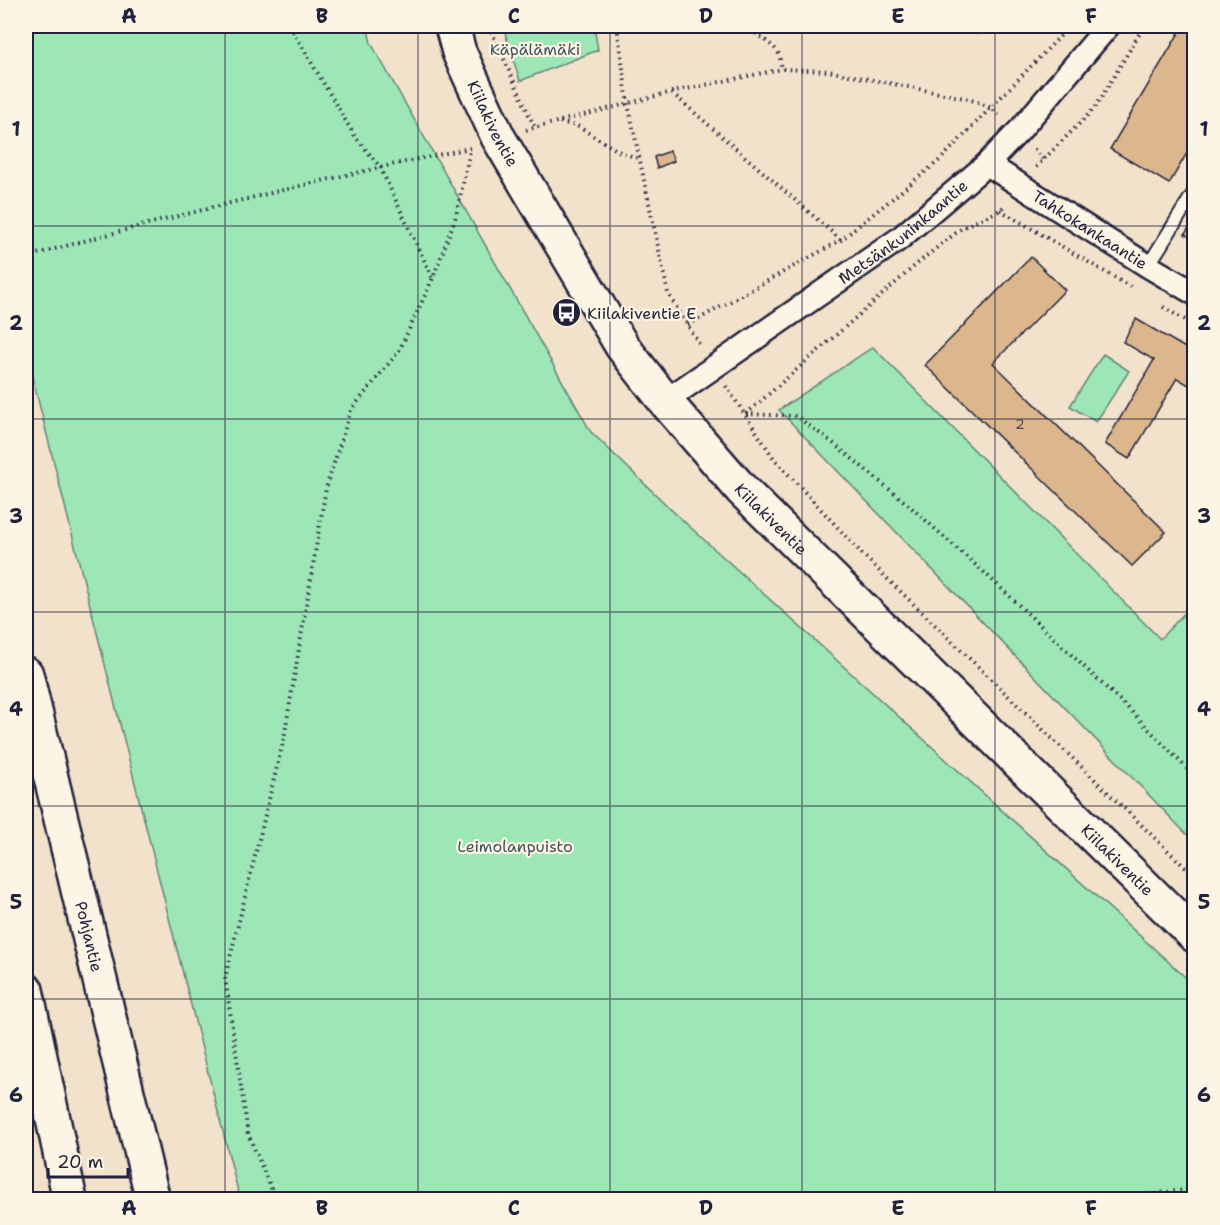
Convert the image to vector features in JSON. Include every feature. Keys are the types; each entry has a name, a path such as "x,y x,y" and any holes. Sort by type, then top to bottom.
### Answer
{"main road":[{"name":"Kiilakiventie","path":"452,26 485,142 622,346 665,401 742,490 1194,935"},
{"name":"Pohjantie","path":"26,674 153,1200"},
{"path":"26,990 67,1189"}],"street":[{"name":"Metsänkuninkaantie","path":"665,401 899,239 987,164 1019,131 1108,26"},
{"name":"Tahkokankaantie","path":"987,164 1194,293"}],"lane":[{"path":"1148,266 1192,194 1194,195"}],"path":[{"path":"290,26 354,135 380,167 433,278"},
{"path":"489,26 536,128"},
{"path":"617,26 628,104 668,293 713,368 775,460 867,559 1194,876"},
{"path":"746,26 774,47 779,54 782,69"},
{"path":"688,325 841,240 940,160 1070,26"},
{"path":"745,414 925,257 962,228 1000,210 1043,159 1095,108 1144,26"},
{"path":"26,257 147,224 485,142 672,92 782,69 828,71 969,99 990,107 1019,131 1043,159"},
{"path":"672,92 841,240"},
{"path":"560,122 577,126 620,152 640,160"},
{"path":"276,1200 248,1134 225,978 284,738 326,488 351,410 399,351 433,278 485,142"},
{"path":"1000,210 1143,295"},
{"path":"1154,301 1194,325"},
{"path":"745,414 796,416 906,502 1132,712 1194,776"},
{"path":"1096,1200 1194,1189"}],"green space":[{"name":"Leimolanpuisto","path":"26,26 367,26 371,43 591,432 679,517 1194,985 1194,1199 240,1199 26,352"},
{"name":"Käpälämäki","path":"503,26 594,26 598,50 520,81"},
{"path":"873,347 1160,639 1194,603 1194,842 779,410"},
{"path":"1103,354 1129,371 1096,422 1070,406"}],"building":[{"path":"935,26 987,26 978,34"},
{"path":"1183,26 1194,26 1194,141 1169,184 1110,149"},
{"path":"670,151 674,161 657,168 654,157"},
{"path":"1194,220 1194,240 1185,234"},
{"path":"1031,257 1065,290 993,363 1166,532 1132,566 925,365"},
{"path":"1136,319 1194,353 1194,388 1177,378 1129,459 1105,444 1154,360 1123,342"}],"place":[{"name":"Kiilakiventie E","path":"566,313"}]}
